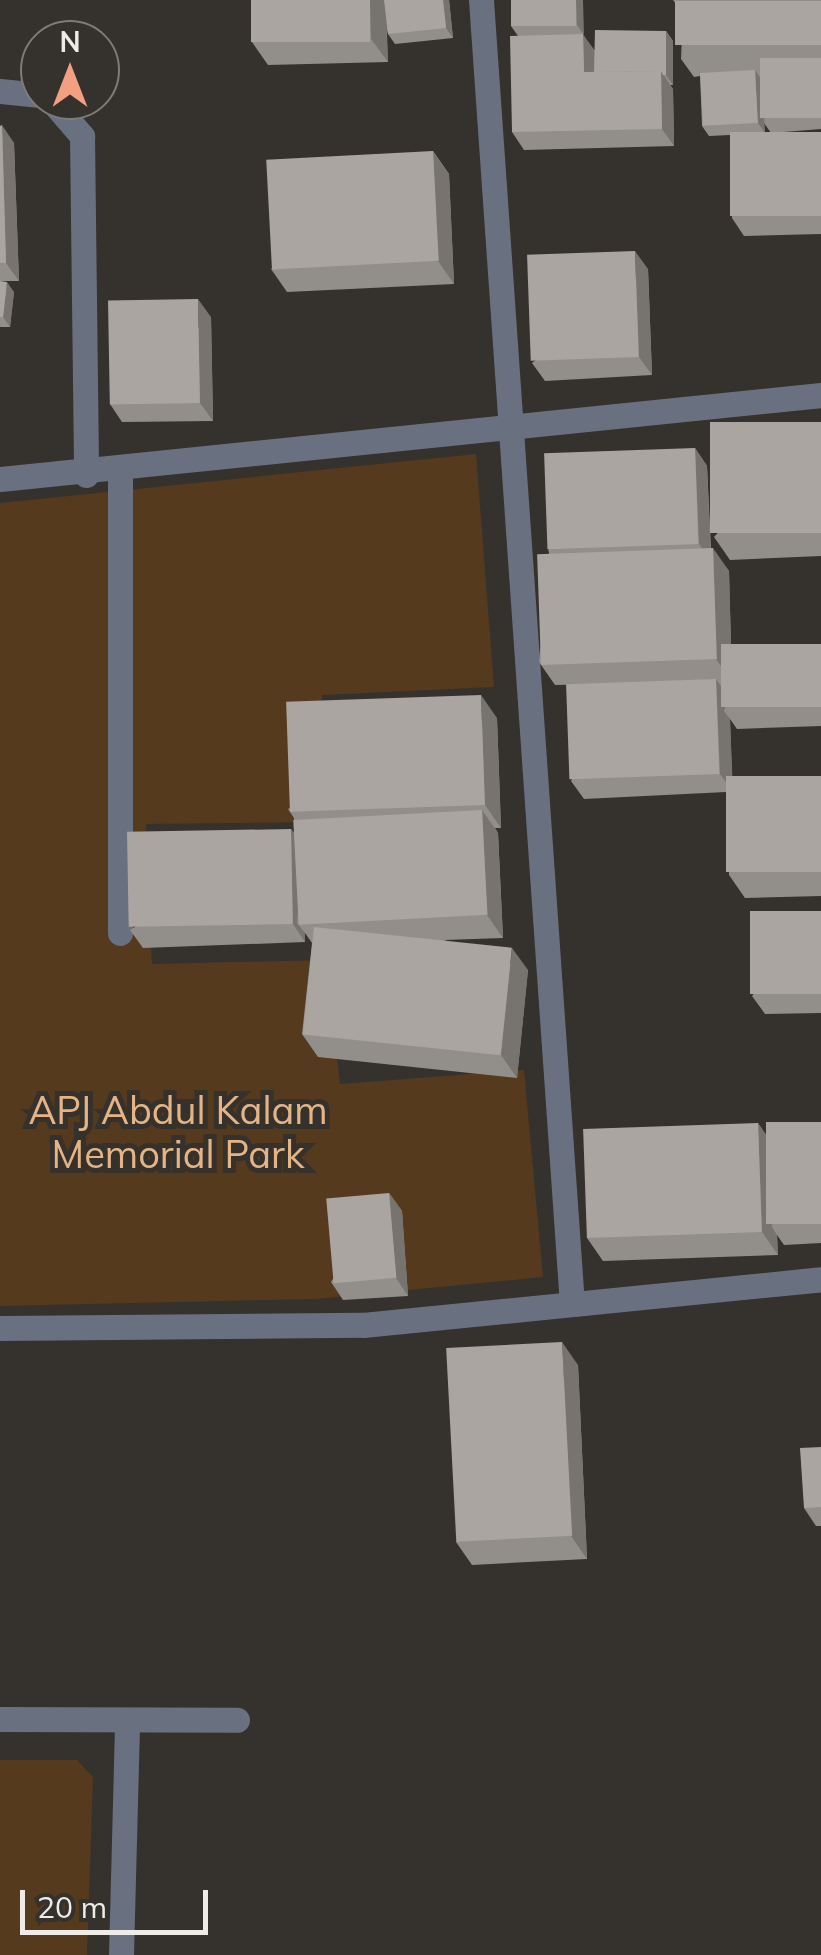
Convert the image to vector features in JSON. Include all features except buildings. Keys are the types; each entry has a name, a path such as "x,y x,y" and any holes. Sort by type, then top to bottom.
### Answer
{"street":[{"path":"481,0 517,428 572,1304"},
{"path":"69,120 82,136 86,475"},
{"path":"0,480 120,473 821,394"},
{"path":"120,473 120,933"},
{"path":"0,1328 363,1325 821,1279"},
{"path":"0,1719 238,1720"},
{"path":"120,1955 128,1720"}],"green space":[{"name":"APJ Abdul Kalam Memorial Park","path":"476,454 494,687 322,695 326,822 146,824 152,964 326,960 340,1084 524,1070 543,1277 315,1299 0,1306 0,503"},
{"path":"0,1760 77,1760 93,1777 87,1955 0,1955"}]}
